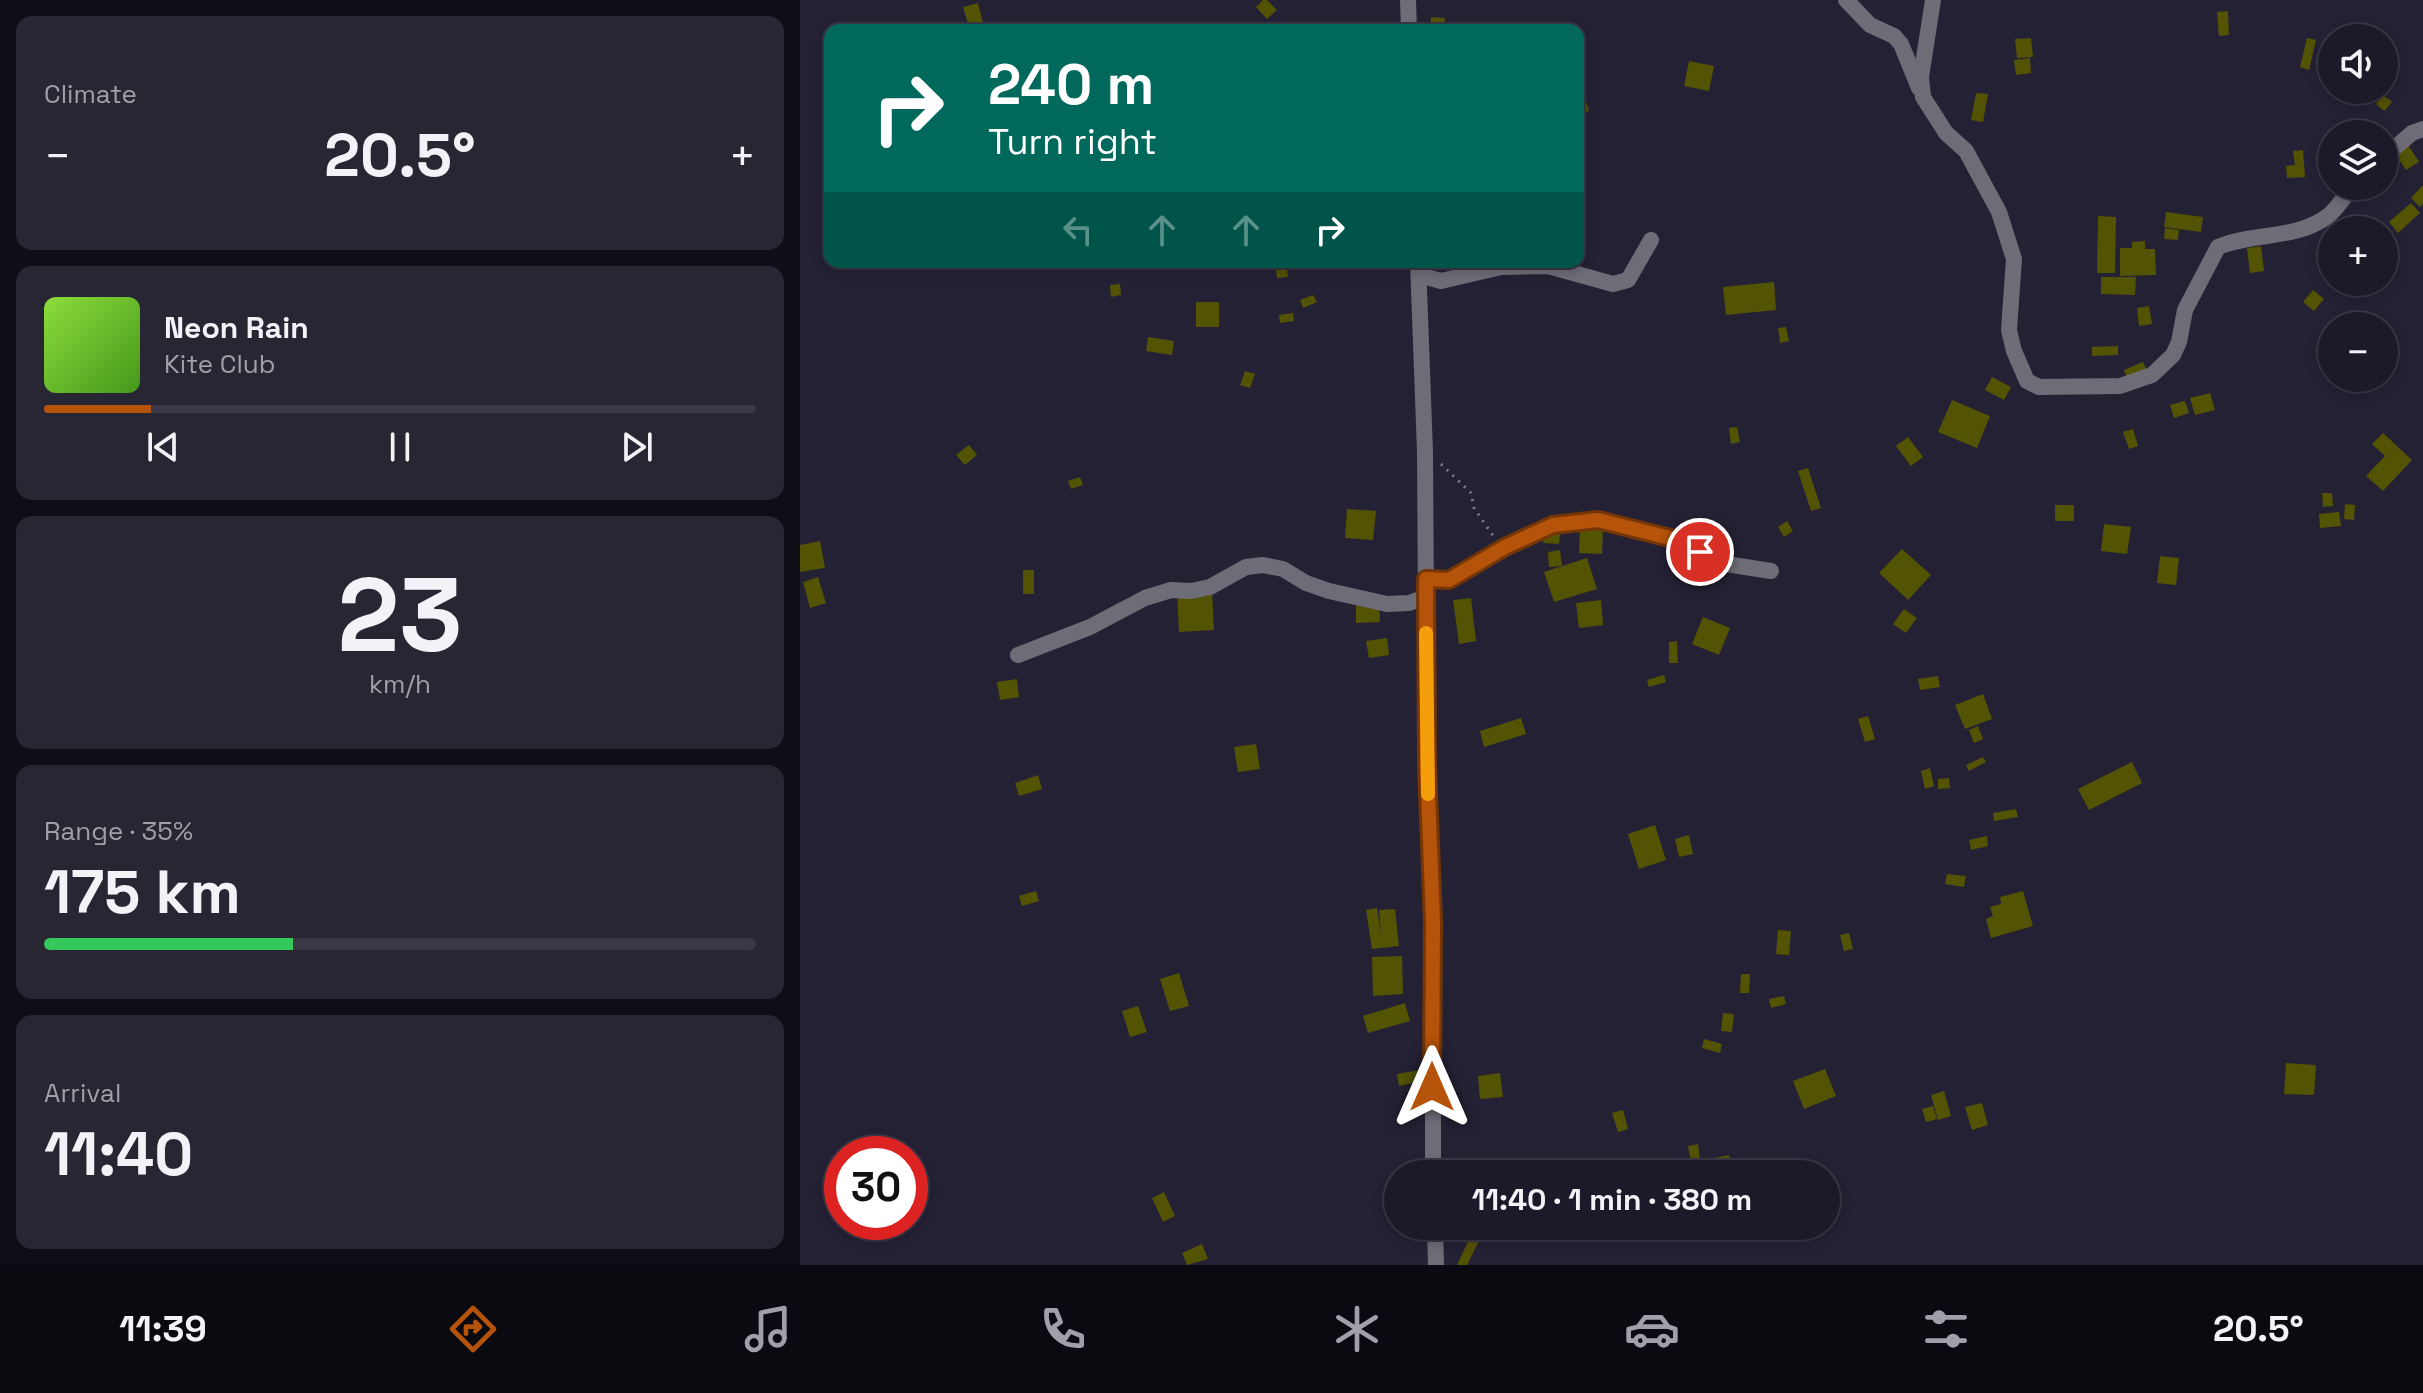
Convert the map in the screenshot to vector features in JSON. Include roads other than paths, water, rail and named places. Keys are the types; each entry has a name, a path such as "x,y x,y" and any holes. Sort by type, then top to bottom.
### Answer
{"street":[{"path":"1408,0 1409,24"},
{"path":"1846,0 1870,25 1894,36 1901,44 1923,97 1946,133 1966,151 1999,212 2014,259 2009,330 2027,381 2039,387 2120,386 2152,375 2173,355 2179,342 2185,310 2218,247 2237,239 2280,235 2309,227 2330,214 2342,200"},
{"path":"1923,97 1921,77 1933,0"},
{"path":"2398,145 2412,133 2423,129"},
{"path":"1555,268 1613,284 1628,280 1651,240"},
{"path":"1419,268 1441,281 1497,268"},
{"path":"1419,268 1425,452 1427,766 1433,922 1433,1160"},
{"path":"1426,579 1449,580 1505,547 1553,525 1598,520 1674,539 1726,564 1771,571"},
{"path":"1018,655 1090,627 1145,598 1171,590 1191,591 1210,587 1246,567 1263,565 1283,569 1306,583 1329,591 1387,604 1409,603 1426,597"},
{"path":"1435,1240 1436,1265"}]}
